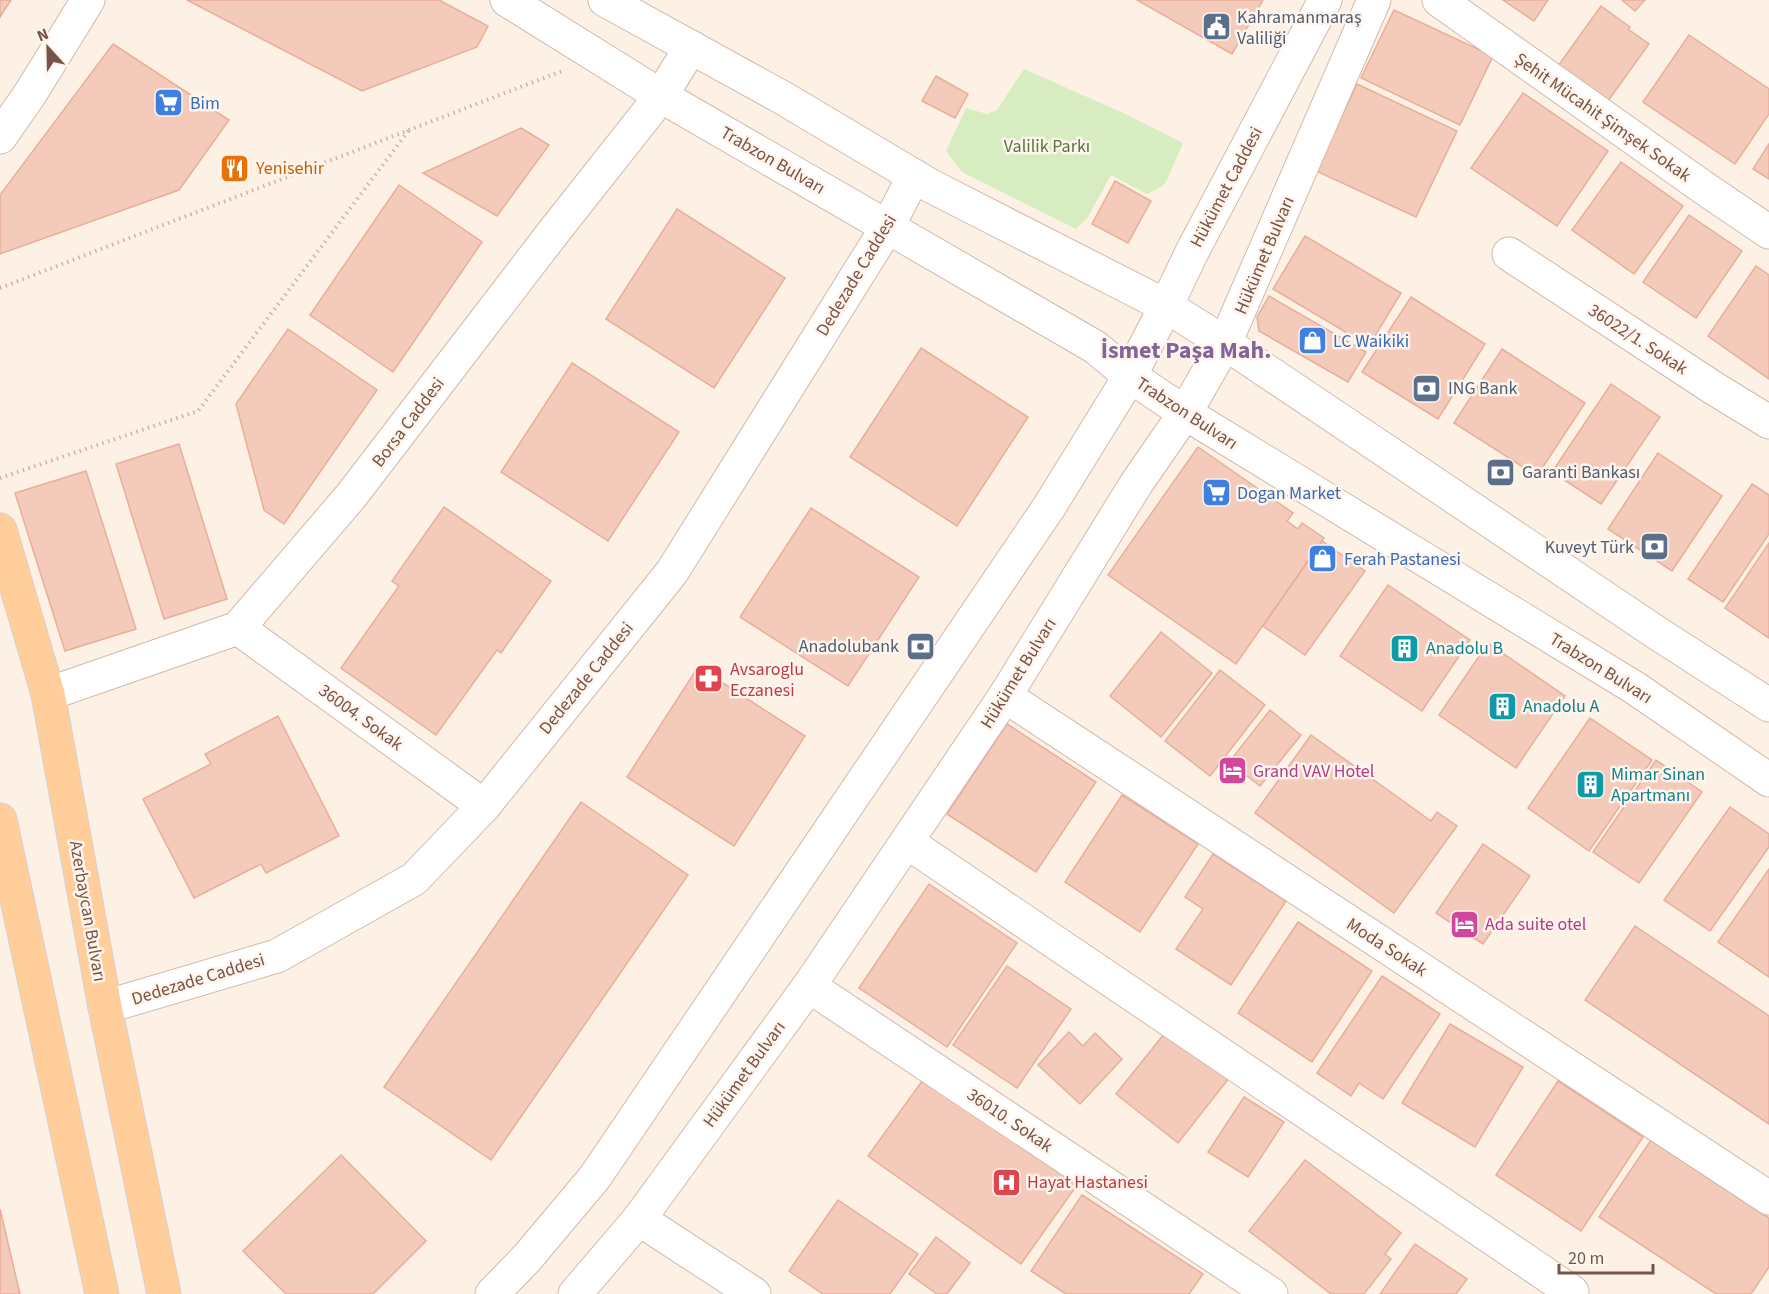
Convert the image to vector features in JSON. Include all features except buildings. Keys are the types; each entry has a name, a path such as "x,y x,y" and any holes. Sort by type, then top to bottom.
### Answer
{"main road":[{"name":"Azerbaycan Bulvarı","path":"0,530 48,694 105,1007 164,1294"},
{"path":"0,820 102,1294"}],"street":[{"path":"0,137 30,94 88,0"},
{"name":"Trabzon Bulvarı","path":"507,0 662,96 1095,347 1130,376 1185,413 1635,688 1769,780"},
{"path":"605,0 783,98 914,176 1166,306 1226,343 1769,705"},
{"name":"Hükümet Caddesi","path":"1130,376 1193,250 1325,0"},
{"name":"Hükümet Bulvarı","path":"575,1294 639,1219 809,986 1005,696 1136,484 1185,413 1226,343 1374,0"},
{"name":"Şehit Mücahit Şimşek Sokak","path":"1439,0 1769,232"},
{"name":"Borsa Caddesi","path":"238,628 351,496 552,234 662,96 691,47"},
{"name":"Dedezade Caddesi","path":"105,1007 277,956 414,879 484,806 672,572 888,226 914,176"},
{"name":"36022/1. Sokak","path":"1509,254 1769,422"},
{"path":"492,1294 527,1258 595,1177 1042,517 1130,376"},
{"path":"48,694 238,628"},
{"name":"36004. Sokak","path":"238,628 484,806"},
{"name":"Moda Sokak","path":"1005,696 1769,1198"},
{"path":"907,842 1572,1292"},
{"name":"36010. Sokak","path":"809,986 1271,1294"},
{"path":"639,1219 754,1294"}],"path":[{"path":"0,288 599,57"},
{"path":"0,478 198,411 409,130"}],"green space":[{"name":"Valilik Parkı","path":"1024,69 1121,112 1183,143 1166,182 1147,194 1111,175 1088,217 1076,229 962,172 946,151 966,108 987,114 997,110"}],"place":[{"name":"Kahramanmaraş Valiliği","path":"1216,27"},
{"name":"Bim","path":"169,103"},
{"name":"Yenisehir","path":"235,168"},
{"name":"LC Waikiki","path":"1312,341"},
{"name":"ING Bank","path":"1427,388"},
{"name":"Garanti Bankası","path":"1501,472"},
{"name":"Dogan Market","path":"1216,493"},
{"name":"Kuveyt Türk","path":"1655,547"},
{"name":"Ferah Pastanesi","path":"1323,559"},
{"name":"Anadolubank","path":"920,646"},
{"name":"Anadolu B","path":"1405,648"},
{"name":"Avsaroglu Eczanesi","path":"709,679"},
{"name":"Anadolu A","path":"1502,706"},
{"name":"Grand VAV Hotel","path":"1232,771"},
{"name":"Mimar Sinan Apartmanı","path":"1590,784"},
{"name":"Ada suite otel","path":"1464,924"},
{"name":"Hayat Hastanesi","path":"1006,1182"}],"district":[{"name":"İsmet Paşa Mah.","path":"1186,350"}]}
